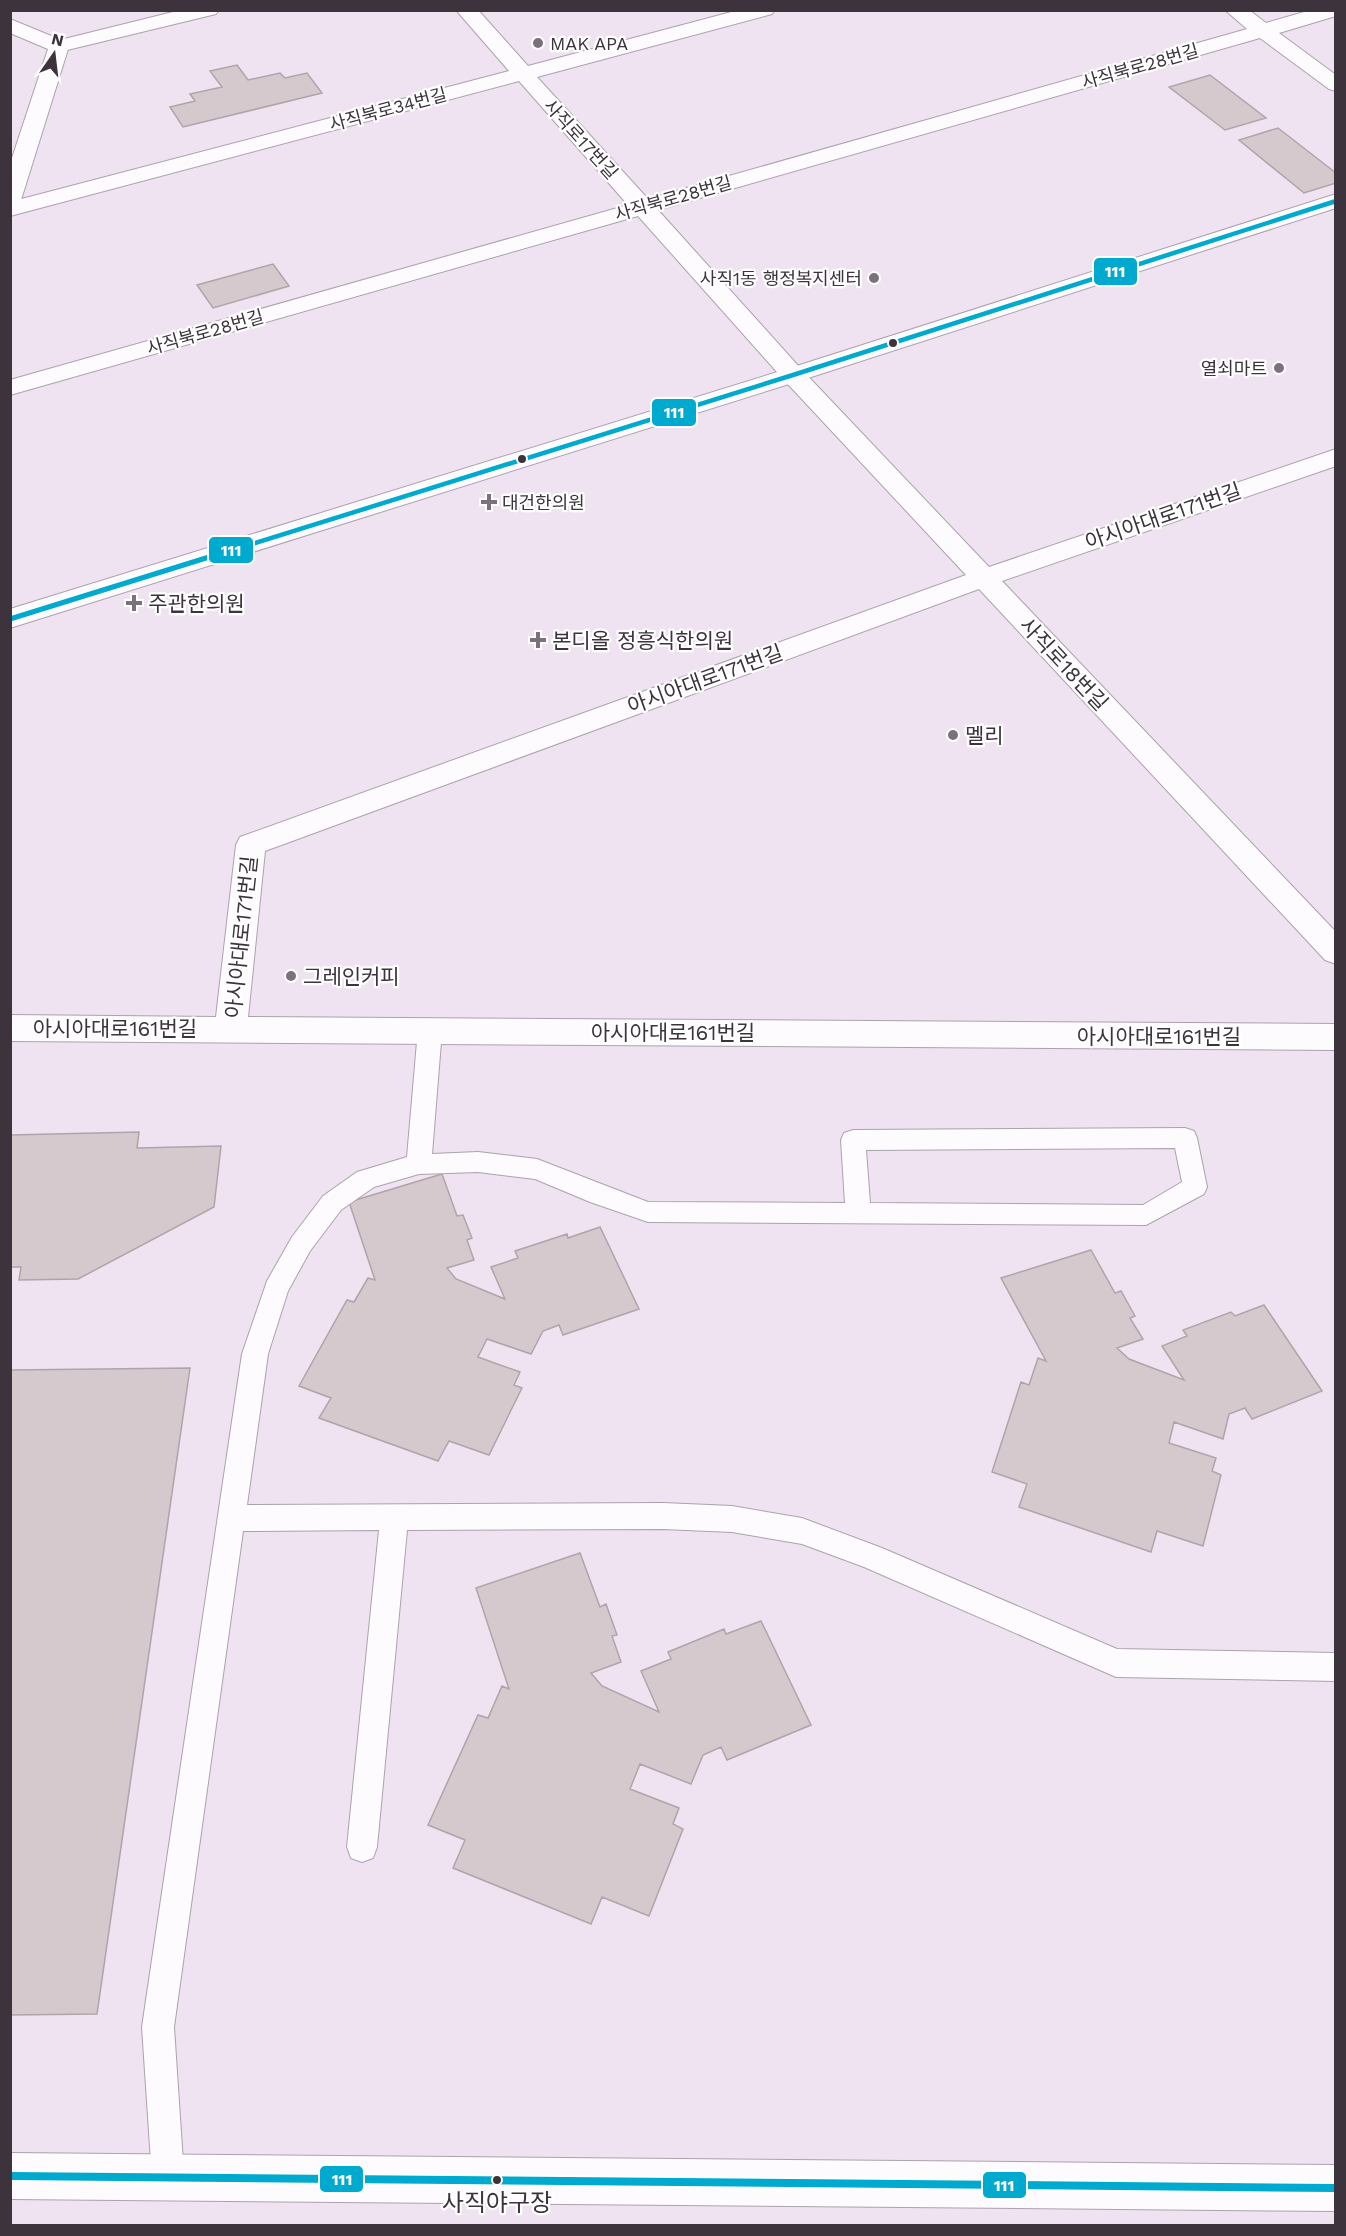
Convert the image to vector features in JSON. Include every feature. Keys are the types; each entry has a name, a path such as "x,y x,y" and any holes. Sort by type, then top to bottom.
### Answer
{"street":[{"path":"10,25 59,46 209,10"},
{"name":"사직로17번길","path":"466,10 793,375"},
{"name":"사직북로34번길","path":"10,209 765,10"},
{"path":"1235,10 1335,85"},
{"name":"사직북로28번길","path":"10,388 1335,10"},
{"path":"10,200 59,46"},
{"path":"10,619 793,375 1335,201"},
{"name":"사직로18번길","path":"793,375 1335,952"},
{"name":"아시아대로171번길","path":"231,1029 251,845 984,578 1332,462"},
{"name":"아시아대로161번길","path":"10,1028 1335,1037"},
{"path":"10,2176 1335,2188"}],"lane":[{"path":"419,1164 430,1030"},
{"path":"168,2177 158,2027 255,1354 276,1289 302,1244 332,1203 366,1179 419,1164 478,1162 537,1169 599,1195 648,1212 1146,1215 1195,1187 1185,1138 853,1140 858,1213"},
{"path":"232,1518 663,1516 732,1519 802,1531 852,1550 1116,1663 1335,1667"},
{"path":"362,1847 394,1519"}],"building":[{"path":"237,65 248,80 280,73 285,78 307,73 322,93 183,127 170,107 195,101 190,94 222,87 210,71"},
{"path":"1210,75 1266,118 1225,130 1169,87"},
{"path":"1278,128 1336,173 1336,183 1304,193 1239,140"},
{"path":"273,264 289,286 213,308 197,285"},
{"path":"139,1132 137,1148 221,1146 214,1207 78,1279 19,1280 21,1267 10,1267 10,1135"},
{"path":"442,1174 457,1216 463,1215 472,1238 467,1240 474,1260 447,1268 456,1279 505,1299 491,1267 518,1258 515,1251 567,1234 568,1238 600,1227 639,1309 563,1335 559,1325 543,1331 531,1354 487,1339 478,1357 520,1372 514,1385 522,1388 489,1455 449,1441 438,1461 319,1418 331,1398 299,1386 347,1300 354,1302 368,1278 375,1280 349,1202"},
{"path":"1091,1250 1115,1293 1121,1291 1135,1316 1130,1318 1143,1339 1117,1348 1129,1359 1184,1380 1162,1346 1187,1336 1183,1330 1231,1312 1235,1316 1264,1305 1322,1391 1252,1419 1245,1408 1229,1414 1223,1439 1174,1422 1169,1443 1216,1458 1212,1471 1221,1475 1203,1546 1157,1531 1151,1552 1019,1507 1027,1484 992,1472 1021,1382 1029,1385 1038,1358 1046,1361 1001,1278"},
{"path":"190,1368 97,2014 10,2015 10,1370"},
{"path":"580,1553 600,1607 606,1604 617,1635 612,1636 621,1662 591,1673 602,1686 659,1712 641,1671 671,1659 668,1652 724,1629 726,1634 761,1621 811,1725 727,1760 721,1747 703,1755 691,1784 640,1764 630,1789 679,1808 673,1824 683,1829 649,1916 602,1897 591,1924 453,1868 465,1840 428,1825 478,1715 488,1718 502,1686 509,1689 476,1588"}],"transit line":[{"name":"111","path":"10,619 793,375 1336,201"},
{"name":"111","path":"10,2176 1336,2188"}],"place":[{"name":"MAK APA","path":"538,43"},
{"name":"사직1동 행정복지센터","path":"874,278"},
{"name":"열쇠마트","path":"1279,368"},
{"name":"대건한의원","path":"489,502"},
{"name":"주관한의원","path":"134,603"},
{"name":"본디올 정흥식한의원","path":"538,640"},
{"name":"멜리","path":"953,735"},
{"name":"그레인커피","path":"291,976"},
{"name":"사직야구장","path":"497,2180"}]}
